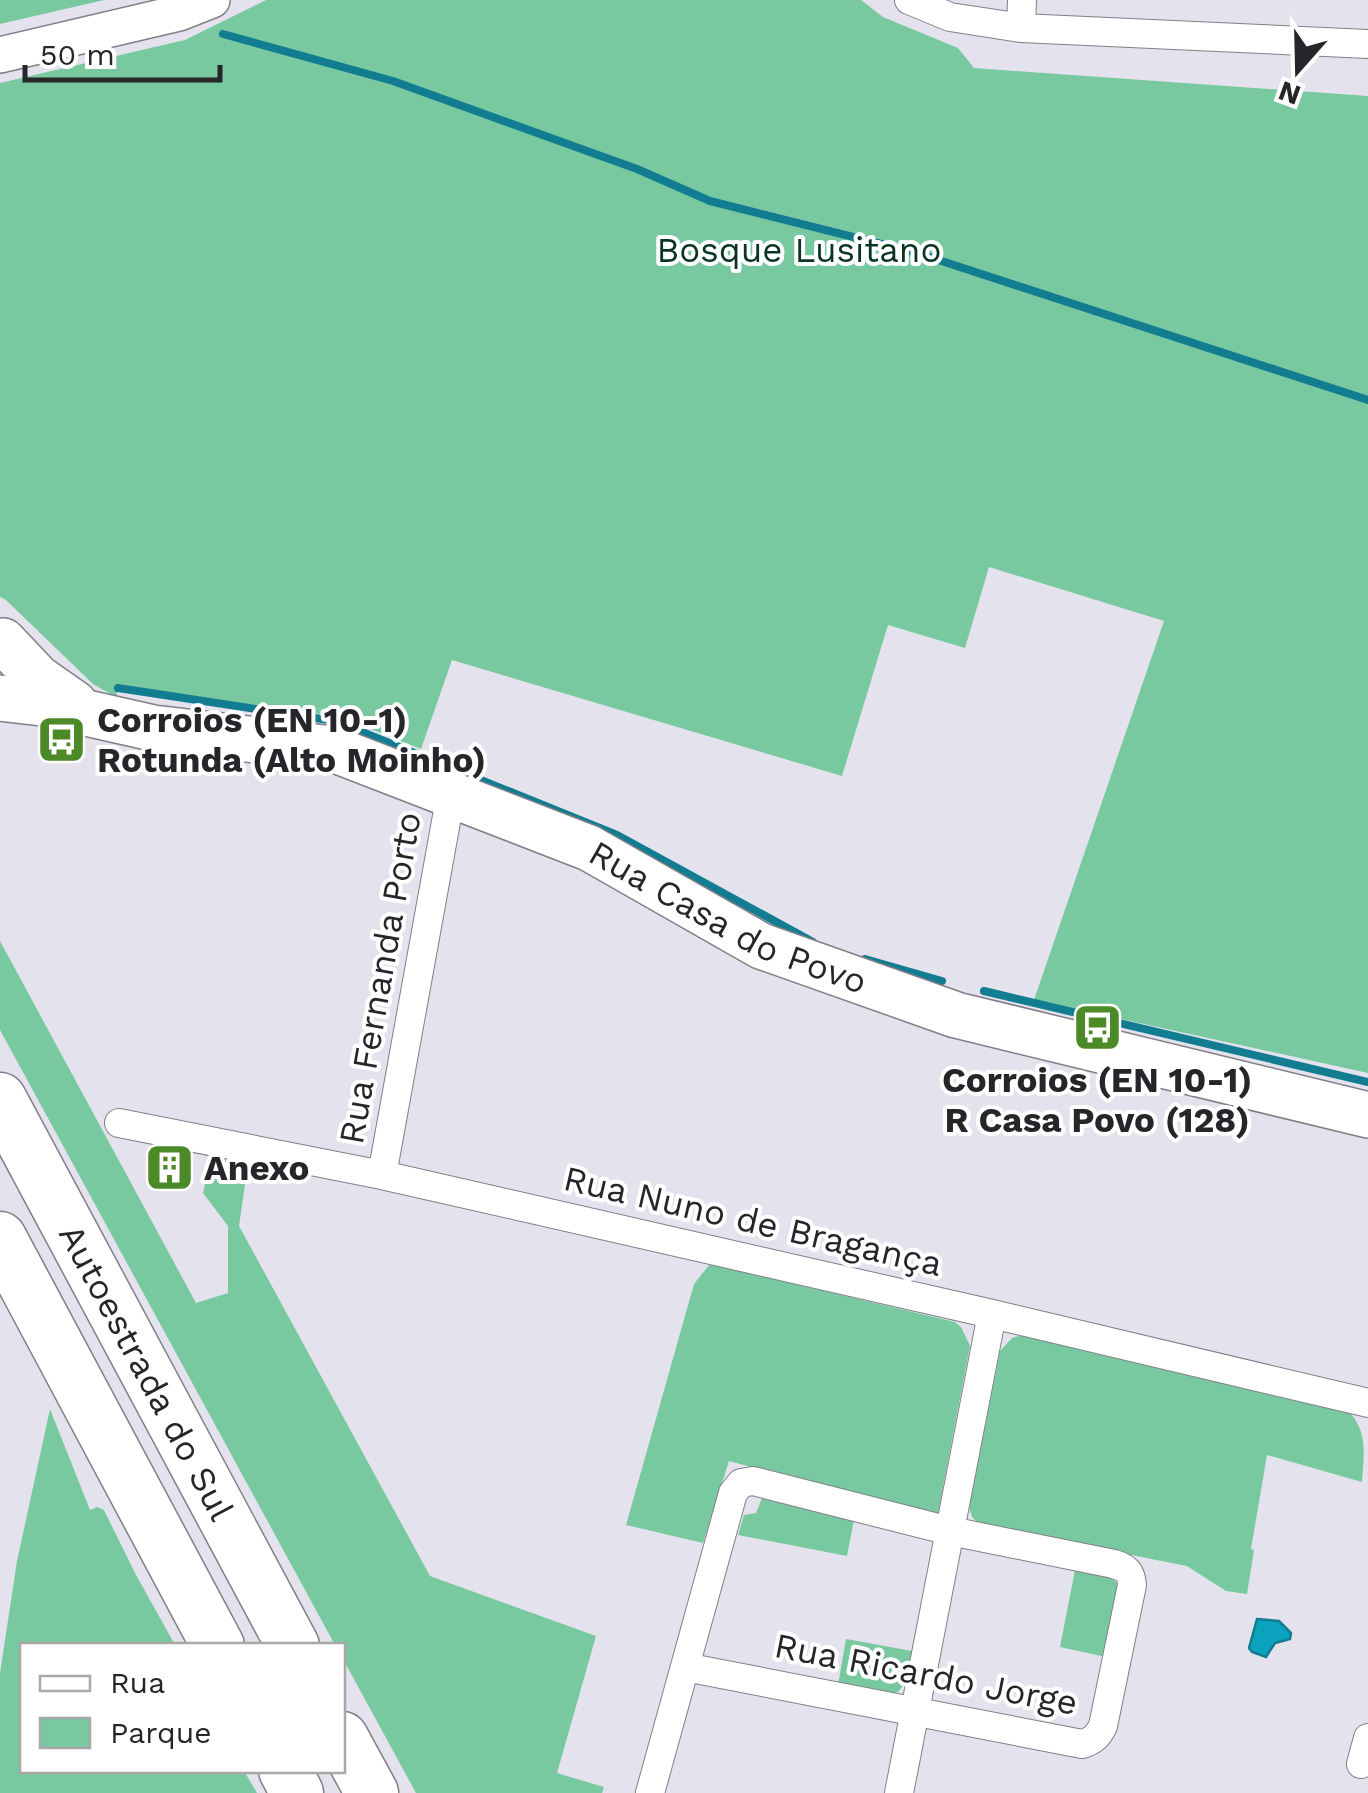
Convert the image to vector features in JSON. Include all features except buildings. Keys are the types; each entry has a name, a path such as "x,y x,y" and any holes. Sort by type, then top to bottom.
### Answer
{"highway":[{"name":"Autoestrada do Sul","path":"0,1099 291,1643"},
{"name":"Autoestrada do Sul","path":"0,1238 216,1643"},
{"path":"345,1744 372,1793"}],"main road":[{"name":"Rua Casa do Povo","path":"1,651 94,716"},
{"name":"Rua Casa do Povo","path":"0,698 42,703 154,728 332,750 589,848 761,946 956,1015 1368,1115"}],"street":[{"path":"0,55 178,13 212,0"},
{"path":"909,0 950,17 1021,28 1368,44"},
{"path":"1021,28 1022,0"},
{"name":"Rua Fernanda Porto","path":"382,1175 451,794"},
{"name":"Rua Nuno de Bragança","path":"119,1123 382,1175 1368,1403"},
{"path":"899,1793 992,1314"},
{"path":"650,1793 733,1493 741,1483 753,1481 950,1531"},
{"name":"Rua Ricardo Jorge","path":"685,1667 1072,1743 1091,1742 1103,1726 1132,1585 1126,1568 950,1531"}],"green space":[{"path":"0,0 104,0 0,24"},
{"name":"Bosque Lusitano","path":"266,0 861,0 883,17 958,48 974,68 1368,96 1368,1073 1034,1000 1164,621 989,567 965,648 888,625 842,776 452,660 421,749 338,716 213,701 119,684 116,697 93,684 0,597 0,83 185,40"},
{"path":"0,941 196,1303 228,1293 228,1226 203,1193 213,1149 249,1156 239,1226 430,1576 596,1636 557,1773 604,1787 602,1793 416,1793 345,1663 345,1643 334,1643 0,1030"},
{"path":"710,1264 955,1322 961,1327 970,1346 937,1518 729,1461 703,1543 626,1525 694,1284"},
{"path":"1022,1335 1347,1410 1362,1434 1362,1482 1267,1455 1247,1594 1226,1591 1187,1566 980,1525 969,1507 1000,1351 1012,1338"},
{"path":"50,1409 90,1510 104,1510 174,1643 20,1643 20,1773 245,1773 257,1793 0,1793 0,1673 17,1561"},
{"path":"766,1488 855,1515 847,1556 738,1535 744,1515 756,1513"},
{"path":"1075,1570 1112,1577 1119,1586 1106,1657 1060,1647"},
{"path":"846,1639 912,1651 908,1679 899,1691 892,1695 838,1685"}],"water":[{"path":"1257,1619 1279,1621 1291,1633 1290,1639 1275,1643 1266,1657 1249,1648"}],"waterway":[{"path":"223,34 393,81 637,169 710,201 917,253 1368,400"},
{"path":"118,688 335,721 617,835 813,942"},
{"path":"865,959 942,981"},
{"path":"984,991 1368,1082"}],"place":[{"name":"Corroios (EN 10-1) Rotunda (Alto Moinho)","path":"62,740"},
{"name":"Corroios (EN 10-1) R Casa Povo (128)","path":"1097,1028"},
{"name":"Anexo","path":"169,1168"}]}
